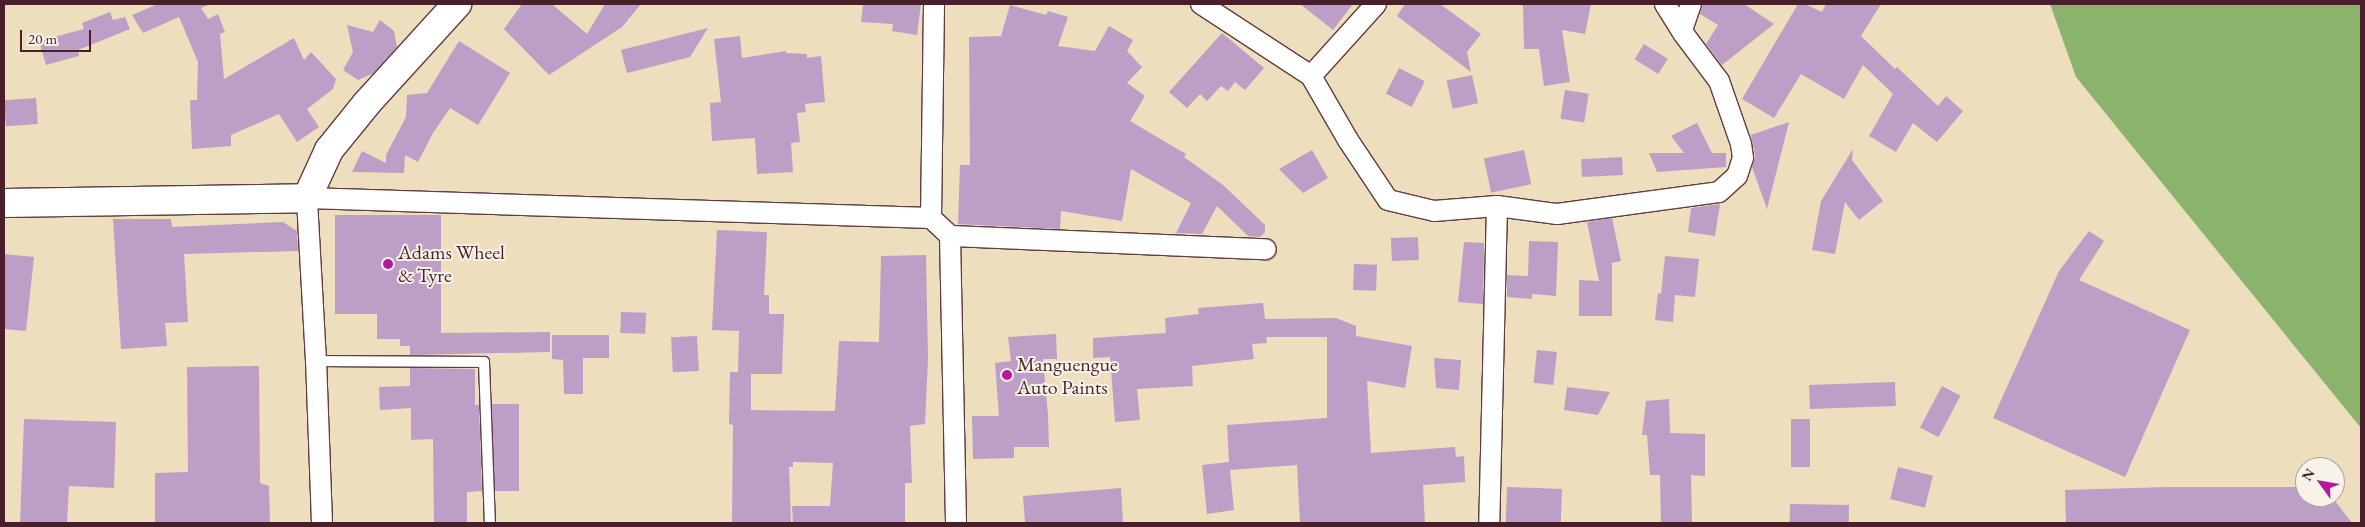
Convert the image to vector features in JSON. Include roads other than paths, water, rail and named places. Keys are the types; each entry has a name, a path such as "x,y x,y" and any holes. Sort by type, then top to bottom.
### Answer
{"street":[{"path":"322,523 307,198 329,150 367,103 457,4"},
{"path":"931,218 934,4"},
{"path":"1201,4 1311,76 1348,140 1366,164 1388,200 1434,211 1497,206 1557,214 1720,192 1736,176 1743,158 1741,144 1719,81 1665,4"},
{"path":"1311,76 1376,4"},
{"path":"1682,30 1691,4"},
{"path":"4,203 307,198 931,218 950,236 1266,249"},
{"path":"1489,523 1497,206"},
{"path":"950,236 956,523"}],"lane":[{"path":"316,361 484,362 490,523"}],"place":[{"name":"Adams Wheel & Tyre","path":"388,264"},
{"name":"Manguengue Auto Paints","path":"1007,375"}]}
